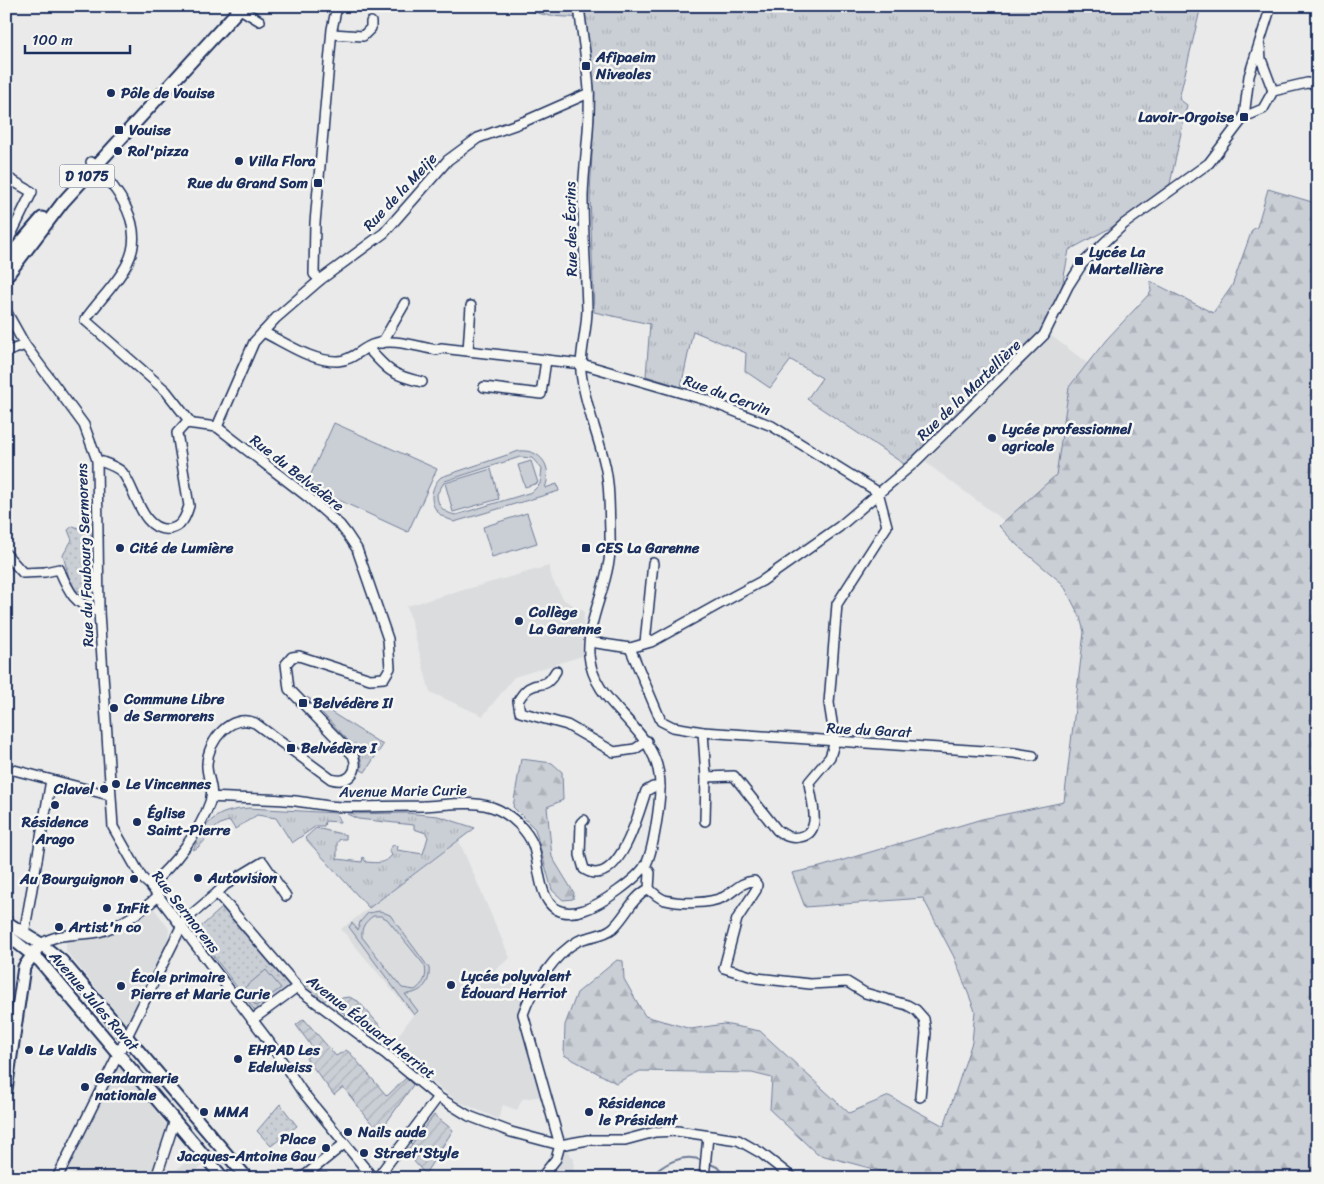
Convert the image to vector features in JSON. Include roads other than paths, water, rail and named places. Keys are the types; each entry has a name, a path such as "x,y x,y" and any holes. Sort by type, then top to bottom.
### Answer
{"main road":[{"name":"D 1075","path":"6,260 237,7"},
{"name":"D 1075","path":"6,277 93,164"},
{"path":"6,922 15,936 24,967"},
{"name":"Avenue Jules Ravat","path":"15,936 41,944 62,961 247,1178"},
{"name":"Avenue Jules Ravat","path":"15,936 119,1053 223,1178"},
{"path":"6,1090 12,1019 24,967 41,944"},
{"path":"172,1117 185,1105"}],"street":[{"path":"320,280 314,274 315,223 336,6"},
{"name":"Rue des Écrins","path":"579,6 589,93 583,193 587,311 582,364"},
{"name":"Rue de la Martellière","path":"590,642 630,648 645,643 762,580 857,514 878,492 914,463 1044,336 1068,286 1082,264 1124,224 1209,163 1244,116 1250,76 1259,39 1270,6"},
{"path":"237,7 260,21"},
{"path":"332,34 363,36 371,28 371,22"},
{"name":"Rue de la Martellière","path":"1259,39 1261,59 1273,92"},
{"path":"1244,116 1263,109 1273,92 1307,83 1318,84"},
{"name":"Rue de la Meije","path":"217,427 254,342 320,280 384,233 448,160 478,138 523,122 589,93"},
{"path":"93,164 111,183 128,210 135,234 128,263 85,320 166,391 191,423"},
{"path":"6,177 32,192 6,245"},
{"path":"263,332 321,359 345,360 382,343 405,303"},
{"path":"468,352 471,306"},
{"name":"Rue du Faubourg Sermorens","path":"6,311 25,345 84,425 97,460 99,612 109,796"},
{"name":"Rue du Cervin","path":"382,343 397,342 436,350 441,348 582,364 706,400 772,426 878,492"},
{"path":"6,352 25,345"},
{"path":"368,348 396,376 422,382"},
{"path":"484,386 541,394 546,360"},
{"path":"582,364 582,376 609,489 609,562 590,642 589,657 598,684 647,741 656,760 660,787 650,851 645,865 650,873 649,889"},
{"path":"97,460 122,472 147,520 160,528 171,529 179,525 186,517 189,506 177,433 181,426 191,423 217,427"},
{"name":"Rue du Belvédère","path":"211,797 206,765 209,754 215,739 226,727 240,720 255,723 331,779 340,782 348,780 357,764 353,755 289,689 286,664 292,657 309,659 370,680 384,678 390,668 388,639 357,549 347,534 314,502 217,427"},
{"path":"706,777 734,776 777,830 785,836 803,837 812,831 815,822 809,782 830,757 835,741 829,702 837,604 886,526 878,492"},
{"path":"6,554 23,573 59,569 76,601 82,606 99,612"},
{"path":"645,643 653,563"},
{"name":"Rue du Garat","path":"630,648 661,721 673,726 703,732 1014,753 1033,756"},
{"path":"556,671 550,680 542,686 531,687 525,692 518,701 520,712 567,725 614,752 634,749 647,741"},
{"path":"703,732 706,777 705,821"},
{"path":"6,770 109,796"},
{"path":"15,936 51,780"},
{"path":"584,820 581,823 580,855 584,870 594,873 606,870 618,860 632,830 646,791 653,787 660,787"},
{"name":"Rue Sermorens","path":"109,796 113,827 142,878 150,885 344,1144 373,1178"},
{"path":"150,885 180,854 197,827 211,797"},
{"name":"Avenue Marie Curie","path":"211,797 297,802 341,807 467,803 497,808 523,829 532,844 539,881 547,900 560,910 568,912 584,911 604,900 633,878 645,865"},
{"path":"57,1178 184,921 231,880 263,862 286,896"},
{"path":"649,889 658,897 666,900 694,902 722,898 742,883 754,881 757,885 756,890 737,919 724,968 757,978 810,984 847,982 865,993 907,1005 916,1010 924,1019 926,1033 920,1097"},
{"path":"541,1178 556,1159 560,1145 523,1014 529,997 542,977 557,960 578,942 602,935 614,927 639,894 649,889"},
{"name":"Avenue Édouard Herriot","path":"217,893 297,987 387,1055 438,1097 470,1116 490,1124 560,1145"},
{"path":"41,944 59,935 98,932 109,928 158,896"},
{"path":"252,1020 297,987"},
{"path":"378,1178 438,1097"},
{"path":"156,1178 172,1117"},
{"path":"560,1145 588,1140 625,1140 655,1132 677,1131 738,1140 761,1153 793,1178"},
{"path":"704,1177 708,1136"},
{"path":"308,1177 344,1144"},
{"path":"308,1177 325,1178"}],"waterway":[{"path":"649,1178 661,1168 674,1161 688,1158 703,1161"},
{"path":"708,1163 717,1167 727,1178"}],"place":[{"name":"Afipaeim Niveoles","path":"586,66"},
{"name":"Pôle de Vouise","path":"111,93"},
{"name":"Lavoir-Orgoise","path":"1244,117"},
{"name":"Vouise","path":"119,130"},
{"name":"Rol'pizza","path":"118,151"},
{"name":"Villa Flora","path":"239,161"},
{"name":"Rue du Grand Som","path":"318,183"},
{"name":"Lycée La Martellière","path":"1079,261"},
{"name":"Lycée professionnel agricole","path":"992,438"},
{"name":"Cité de Lumière","path":"120,548"},
{"name":"CES La Garenne","path":"586,548"},
{"name":"Collège La Garenne","path":"519,621"},
{"name":"Belvédère II","path":"303,703"},
{"name":"Commune Libre de Sermorens","path":"114,708"},
{"name":"Belvédère I","path":"291,748"},
{"name":"Le Vincennes","path":"116,784"},
{"name":"Clavel","path":"104,789"},
{"name":"Résidence Arago","path":"55,805"},
{"name":"Église Saint-Pierre","path":"137,822"},
{"name":"Autovision","path":"198,878"},
{"name":"Au Bourguignon","path":"134,879"},
{"name":"InFit","path":"107,908"},
{"name":"Artist'n co","path":"59,927"},
{"name":"Lycée polyvalent Édouard Herriot","path":"451,985"},
{"name":"École primaire Pierre et Marie Curie","path":"121,986"},
{"name":"Le Valdis","path":"29,1050"},
{"name":"EHPAD Les Edelweiss","path":"238,1059"},
{"name":"Gendarmerie nationale","path":"85,1087"},
{"name":"MMA","path":"204,1112"},
{"name":"Résidence le Président","path":"589,1112"},
{"name":"Nails aude","path":"348,1132"},
{"name":"Place Jacques-Antoine Gau","path":"326,1148"},
{"name":"Street'Style","path":"364,1153"}]}
